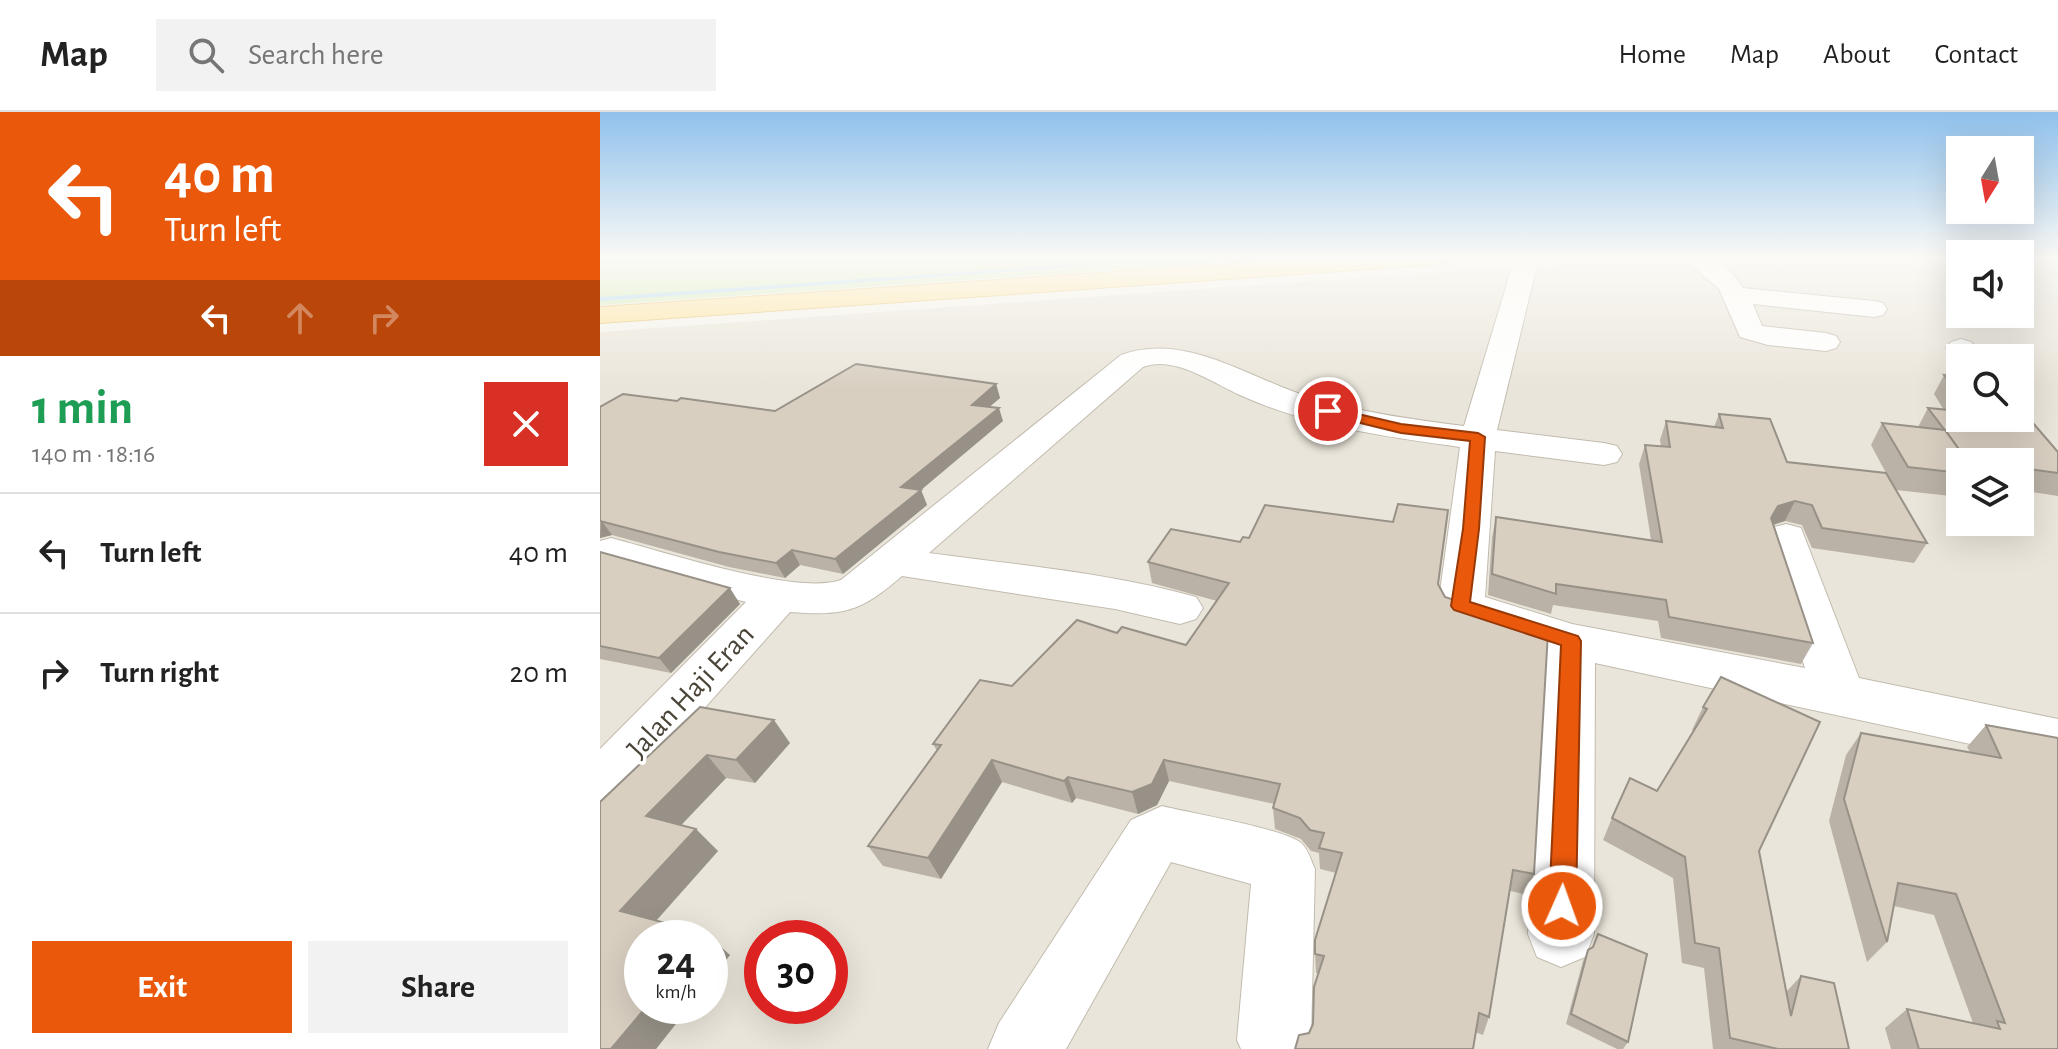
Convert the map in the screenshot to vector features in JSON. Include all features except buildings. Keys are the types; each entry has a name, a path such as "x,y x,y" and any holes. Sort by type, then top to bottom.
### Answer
{"main road":[{"path":"600,315 807,301"}],"street":[{"path":"1515,301 1478,437 1461,606 1571,641 2058,741"},
{"path":"1739,301 1750,331 1826,342"},
{"path":"1784,301 1877,312 1867,301"},
{"path":"611,551 779,596 831,600 857,591 1132,361 1152,353 1176,356 1268,395 1401,428 1604,454"},
{"path":"1786,537 1839,694"},
{"path":"891,561 1115,594 1180,608"},
{"name":"Jalan Haji Eran","path":"600,786 779,596"},
{"path":"1561,934 1571,641"},
{"path":"1025,1049 1152,839 1162,833 1279,863 1284,869 1286,878 1274,1040"}],"shaded area":[{"path":"1039,301 1946,301 1946,328 2034,328 2034,301 2058,301 2058,1049 600,1049 600,332"}],"green space":[{"path":"600,301 662,301 600,305"}],"route":[{"path":"1328,411 1401,428 1478,437 1461,606 1571,641 1562,906"}]}
